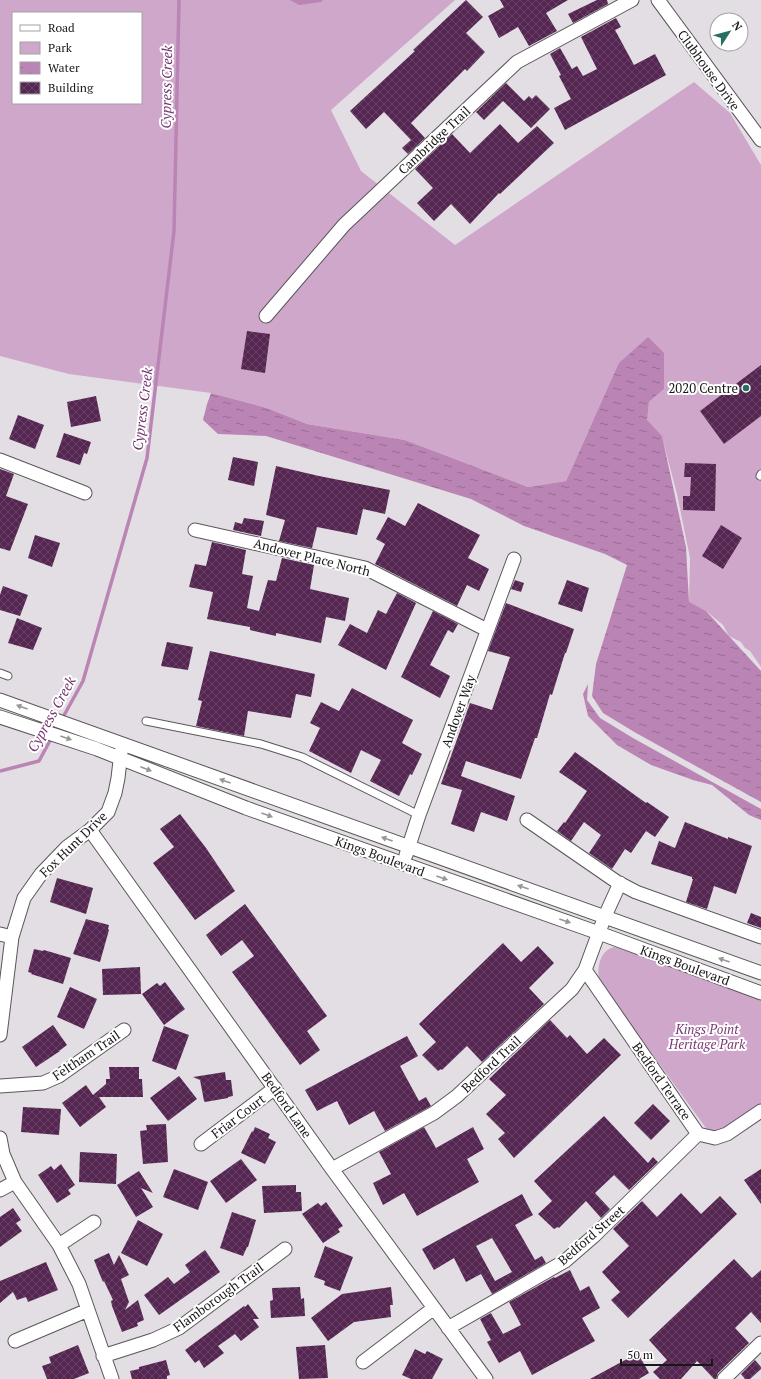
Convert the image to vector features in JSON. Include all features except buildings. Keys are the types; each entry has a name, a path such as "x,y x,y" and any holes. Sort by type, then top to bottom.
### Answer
{"street":[{"name":"Cambridge Trail","path":"266,316 344,225 517,62 632,0"},
{"name":"Clubhouse Drive","path":"658,0 761,140"},
{"path":"0,460 85,493"},
{"name":"Andover Place North","path":"195,530 365,568 488,630"},
{"name":"Andover Way","path":"404,864 419,815 514,559"},
{"name":"Kings Boulevard","path":"0,700 761,973"},
{"name":"Kings Boulevard","path":"0,717 96,749 246,808 599,933 761,993"},
{"name":"Fox Hunt Drive","path":"0,1035 6,935 24,898 42,874 66,847 90,830 108,812 115,793 122,744"},
{"path":"527,820 620,883 636,892 761,937"},
{"name":"Bedford Lane","path":"90,830 276,1088 332,1169 486,1379"},
{"name":"Bedford Trail","path":"332,1169 434,1113 457,1096 572,989 585,970 605,916 620,883"},
{"name":"Bedford Terrace","path":"585,970 698,1134 715,1138 727,1134 761,1111"},
{"name":"Feltham Trail","path":"0,1086 43,1083 59,1076 124,1030"},
{"name":"Friar Court","path":"201,1144 276,1088"},
{"name":"Bedford Street","path":"448,1328 565,1261 595,1235 698,1134"},
{"path":"0,1138 3,1154 15,1182 58,1245 79,1284 112,1379"},
{"path":"0,1190 15,1182"},
{"path":"58,1245 94,1222"},
{"name":"Flamborough Trail","path":"103,1356 153,1340 179,1328 285,1249"},
{"path":"362,1362 434,1308"},
{"path":"15,1341 88,1310"},
{"path":"724,1379 761,1343"}],"lane":[{"path":"0,673 8,676"},
{"path":"146,721 260,744 302,757 419,815"}],"green space":[{"path":"0,0 455,0 331,110 361,171 455,245 694,82 730,113 761,165 761,667 750,651 745,648 741,642 729,636 723,625 706,611 689,603 690,558 677,494 662,437 646,421 649,402 664,389 664,353 593,421 566,481 528,487 405,440 307,424 267,408 211,393 69,374 0,356"},
{"name":"Kings Point Heritage Park","path":"614,947 761,998 761,1107 724,1131 712,1132 706,1128 599,981 598,971 602,956 609,949"}],"water":[{"path":"290,0 323,0 321,2 299,5"},
{"path":"648,337 664,353 664,389 649,402 647,420 662,436 686,547 689,602 706,611 761,671 761,802 636,733 603,713 592,696 596,664 627,565 605,554 524,526 471,499 266,436 218,434 203,420 211,393 267,408 307,424 405,440 528,487 566,481 619,363"},
{"path":"588,684 587,700 600,718 761,809 761,820 749,815 712,785 651,765 617,745 588,716 583,694"}],"waterway":[{"name":"Cypress Creek","path":"62,719 83,681 147,458 174,231 179,0"},
{"name":"Cypress Creek","path":"0,771 39,761 59,724"}],"place":[{"name":"2020 Centre","path":"746,388"}]}
